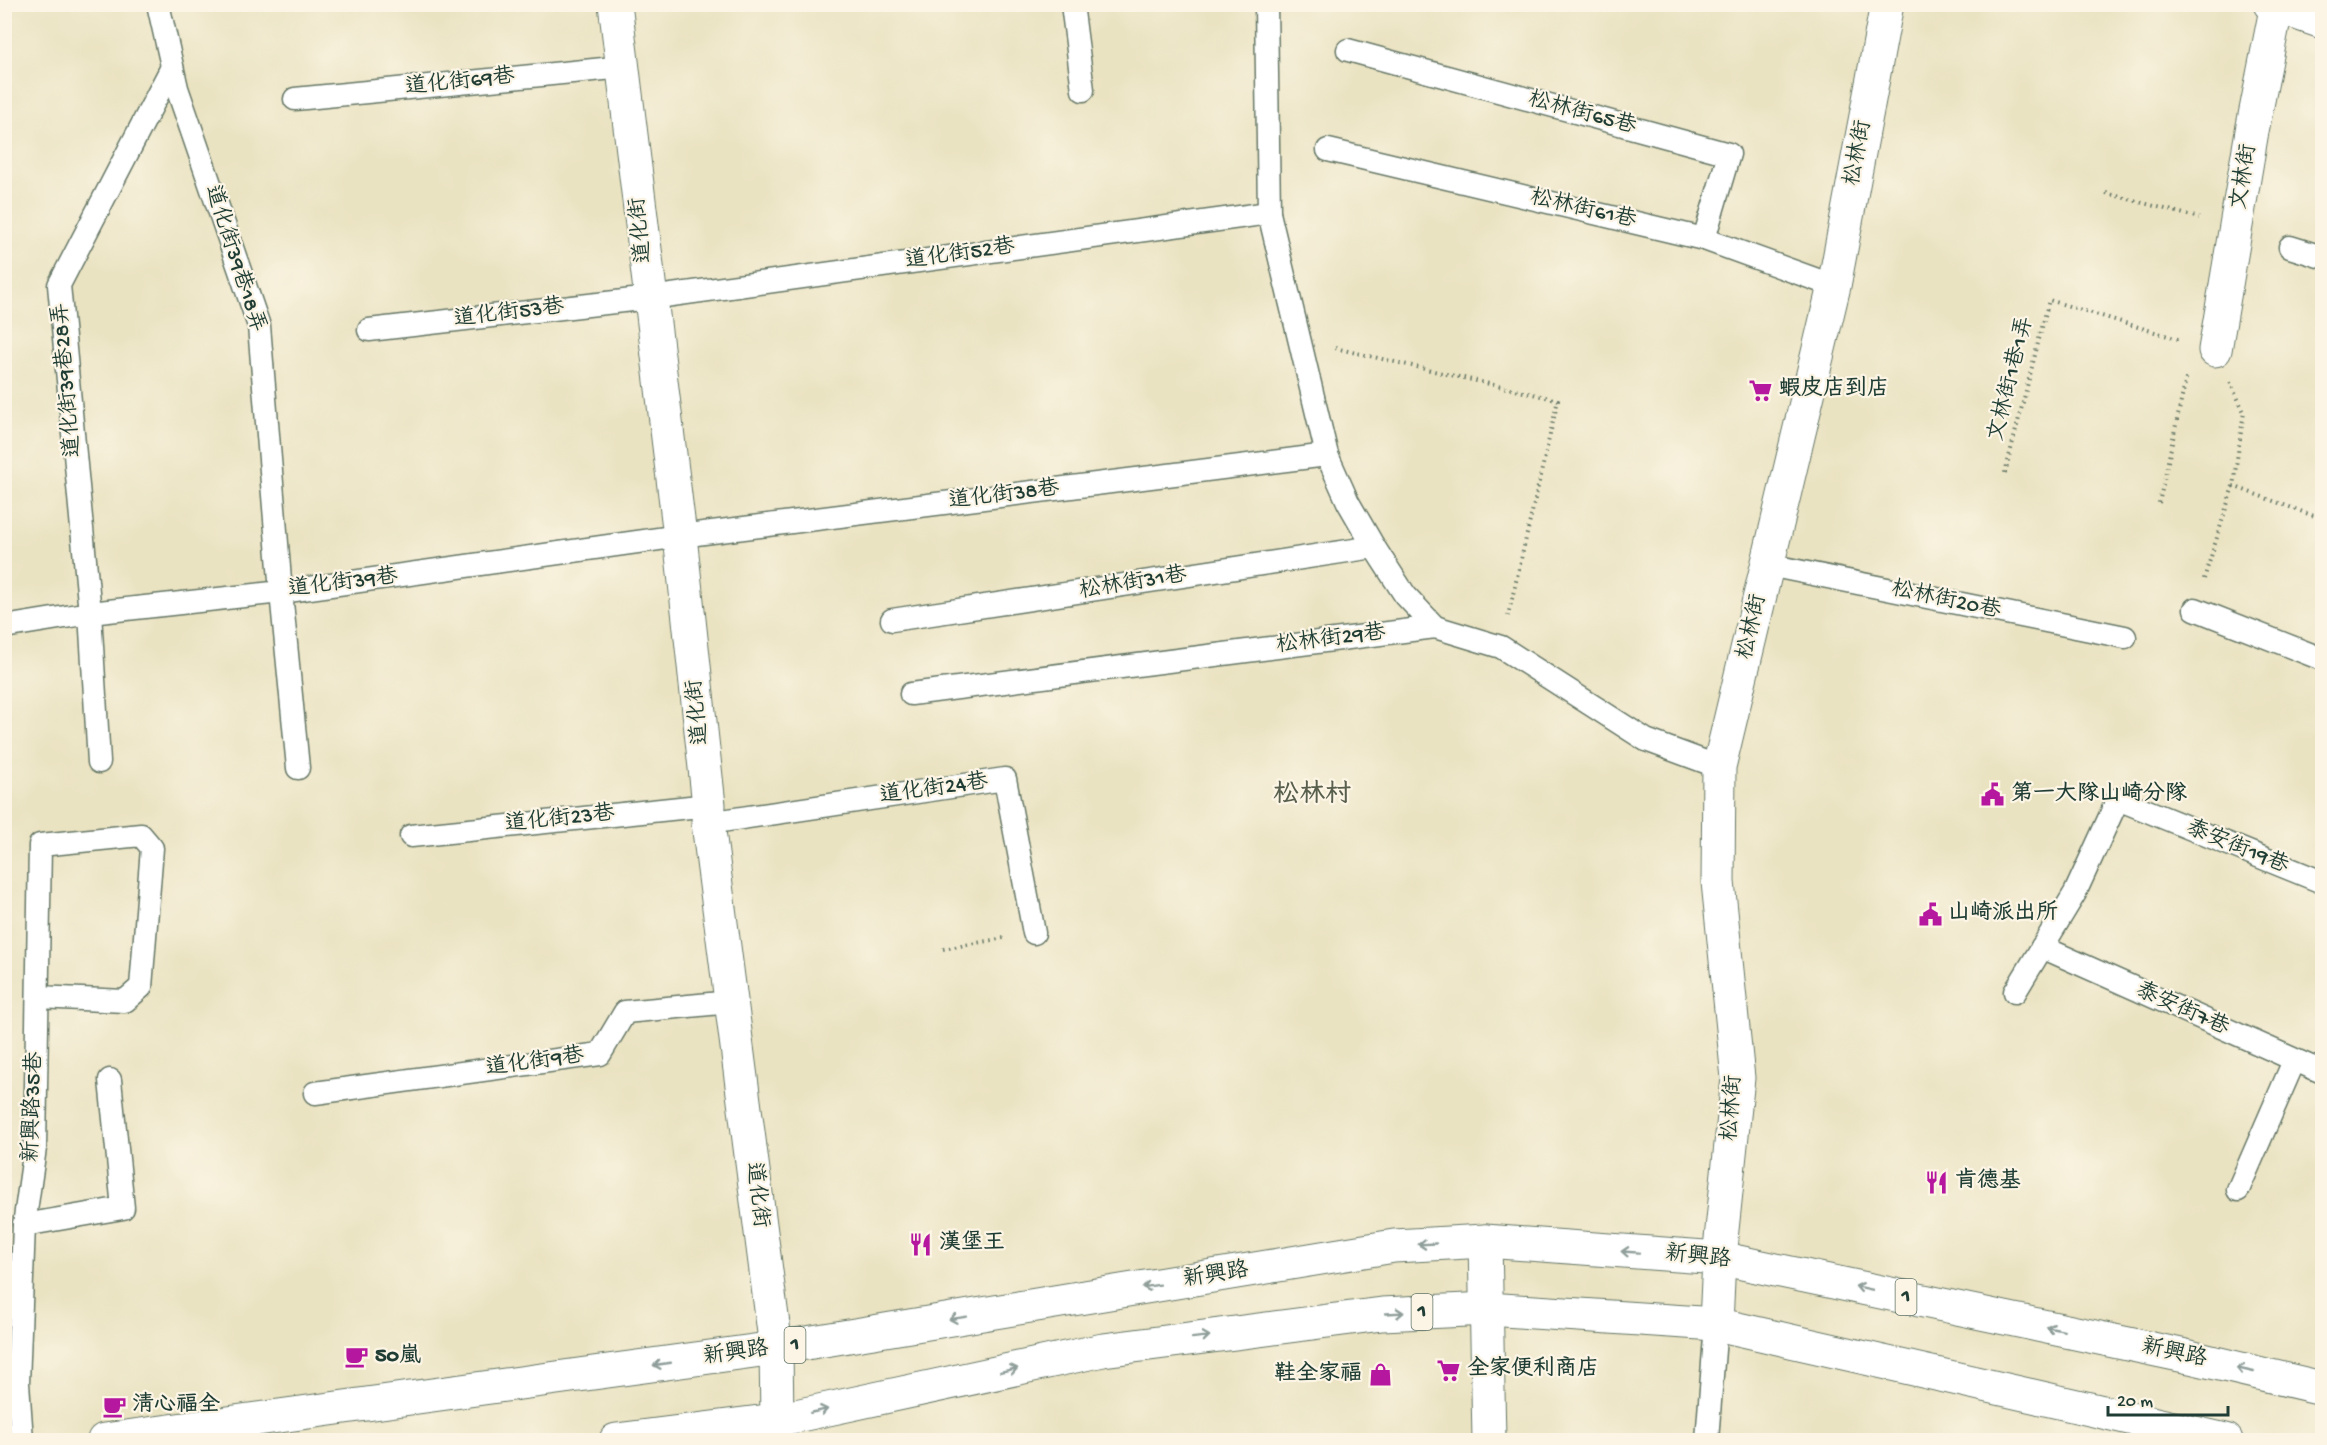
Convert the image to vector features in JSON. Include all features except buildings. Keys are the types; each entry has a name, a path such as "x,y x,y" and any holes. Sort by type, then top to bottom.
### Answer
{"main road":[{"name":"道化街","path":"615,4 680,536 708,814 776,1348 777,1420"},
{"name":"松林街","path":"1716,1324 1719,1258 1737,1077 1719,882 1719,767 1834,286 1887,4"},
{"path":"2275,5 2322,22"},
{"name":"文林街","path":"2204,347 2237,228 2275,5"},
{"path":"1485,1241 1489,1440"},
{"name":"新興路","path":"104,1440 776,1348 1394,1246 1485,1241 1719,1258 2190,1357 2322,1388"},
{"name":"1","path":"616,1440 777,1420 1103,1350 1382,1314 1488,1309 1716,1324 2226,1440"}],"lane":[{"name":"道化街39巷18弄","path":"158,4 177,88 259,326 280,592 298,768"},
{"path":"1072,4 1083,90"},
{"path":"1266,4 1269,213 1328,455 1348,502 1374,547 1405,595 1435,627"},
{"name":"松林街65巷","path":"1348,50 1729,154 1704,239"},
{"name":"道化街69巷","path":"295,99 624,66"},
{"name":"道化街39巷28弄","path":"99,762 90,613 59,285 172,67"},
{"name":"松林街61巷","path":"1328,150 1704,239 1834,286"},
{"name":"道化街52巷","path":"650,298 1269,213"},
{"path":"2290,247 2322,257"},
{"name":"道化街53巷","path":"369,330 650,298"},
{"name":"道化街38巷","path":"680,536 1328,455"},
{"name":"道化街39巷","path":"4,627 90,613 280,592 680,536"},
{"name":"松林街31巷","path":"892,620 1374,547"},
{"name":"松林街20巷","path":"1768,565 2125,638"},
{"path":"2195,609 2322,659"},
{"name":"松林街29巷","path":"911,694 1435,627 1501,647 1646,740 1719,767"},
{"name":"道化街24巷","path":"708,814 1005,779 1034,933"},
{"name":"泰安街19巷","path":"2042,947 2076,893 2118,800 2322,882"},
{"name":"道化街23巷","path":"411,836 708,814"},
{"name":"新興路35巷","path":"22,1440 18,1383 24,1225 35,1148 40,845 141,835 152,848 141,987 125,1001 38,998"},
{"path":"2015,992 2042,947"},
{"name":"泰安街7巷","path":"2042,947 2322,1072"},
{"name":"道化街9巷","path":"315,1093 600,1054 625,1012 731,1002"},
{"path":"2238,1190 2294,1060"},
{"path":"24,1225 123,1208 110,1080"},
{"path":"1707,1440 1716,1324"}],"path":[{"path":"2106,193 2237,228"},
{"name":"文林街1巷1弄","path":"2005,473 2049,300 2204,347"},
{"path":"1302,341 1558,400 1501,647"},
{"path":"2195,609 2233,486 2244,412 2204,347"},
{"path":"2159,502 2204,347"},
{"path":"2233,486 2322,519"},
{"path":"943,949 1034,933"}],"place":[{"name":"蝦皮店到店","path":"1761,390"},
{"name":"第一大隊山崎分隊","path":"1993,795"},
{"name":"山崎派出所","path":"1930,914"},
{"name":"肯德基","path":"1937,1182"},
{"name":"漢堡王","path":"921,1244"},
{"name":"50嵐","path":"357,1357"},
{"name":"全家便利商店","path":"1449,1370"},
{"name":"鞋全家福","path":"1380,1375"},
{"name":"清心福全","path":"114,1406"}],"district":[{"name":"松林村","path":"1312,796"}]}
